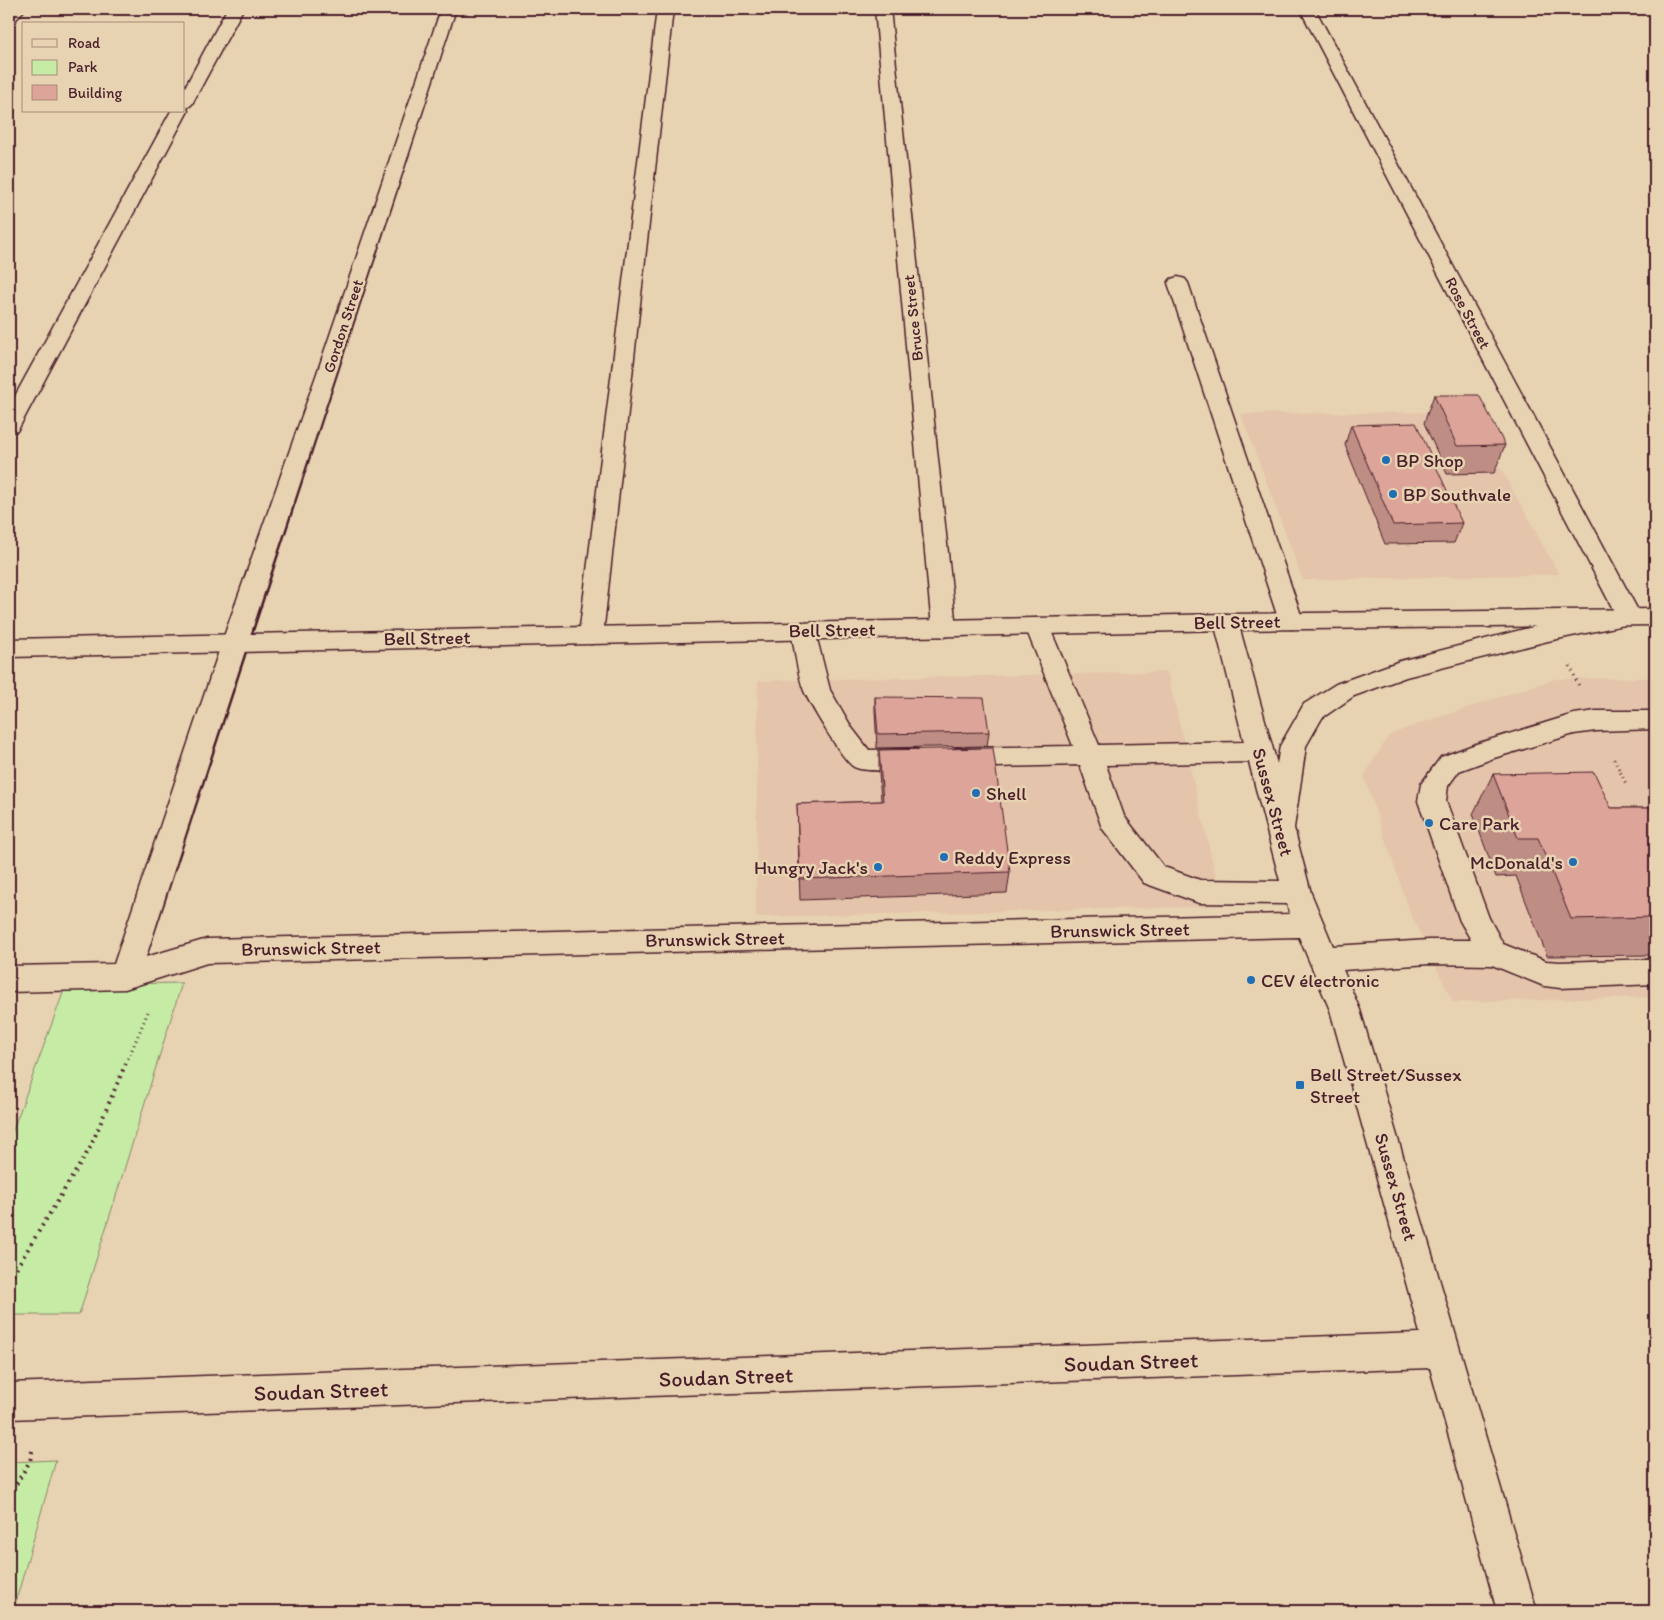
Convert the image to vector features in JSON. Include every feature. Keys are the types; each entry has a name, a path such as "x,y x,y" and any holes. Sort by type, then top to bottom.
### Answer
{"main road":[{"path":"9,19 17,9"},
{"path":"185,102 235,9"},
{"name":"Gordon Street","path":"234,642 326,376 448,9"},
{"path":"591,635 665,9"},
{"name":"Bruce Street","path":"882,9 944,628"},
{"name":"Rose Street","path":"1308,9 1629,616"},
{"path":"9,426 179,112"},
{"path":"1178,283 1291,621"},
{"path":"1280,829 1293,746 1313,711 1345,690 1400,670 1548,632 1629,616"},
{"name":"Bell Street","path":"9,648 1226,622 1655,617"},
{"name":"Sussex Street","path":"1226,622 1298,893 1309,926 1345,1010 1517,1611"},
{"path":"1037,626 1080,725 1112,820 1154,875 1200,891 1298,893"},
{"path":"803,631 817,690 843,735 862,760 1260,752"},
{"path":"126,976 234,642"},
{"path":"1493,953 1475,921 1432,800 1435,784 1450,764 1485,751 1574,724 1596,721 1655,720"},
{"name":"Brunswick Street","path":"9,979 126,976 207,951 1309,926"},
{"path":"1324,959 1429,952 1493,953 1544,973 1560,975 1655,972"},
{"name":"Soudan Street","path":"9,1401 1443,1350"}],"path":[{"path":"9,1280 90,1148 147,1017 165,964"}],"shaded area":[{"name":"BP Southvale","path":"1469,412 1559,574 1303,580 1241,414"},
{"name":"Shell","path":"1167,672 1223,906 756,917 758,681"},
{"path":"1655,678 1655,997 1453,1002 1410,912 1364,776 1389,736 1407,728 1555,679"}],"green space":[{"path":"182,983 79,1315 9,1315 9,1141 66,985"},
{"path":"56,1460 13,1611 9,1611 9,1462"}],"building":[{"path":"1434,395 1479,395 1505,445 1457,446"},
{"path":"1416,423 1462,523 1393,525 1351,425"},
{"path":"875,697 984,698 989,732 878,734"},
{"path":"993,748 1010,872 800,879 797,804 883,801 879,750"},
{"path":"1594,772 1611,808 1655,808 1655,917 1571,919 1538,838 1518,838 1493,774"}],"place":[{"name":"BP Shop","path":"1386,460"},
{"name":"BP Southvale","path":"1393,494"},
{"name":"Shell","path":"976,793"},
{"name":"Care Park","path":"1429,823"},
{"name":"Reddy Express","path":"944,857"},
{"name":"McDonald's","path":"1573,862"},
{"name":"Hungry Jack's","path":"878,867"},
{"name":"CEV électronic","path":"1251,980"},
{"name":"Bell Street/Sussex Street","path":"1300,1085"}]}
